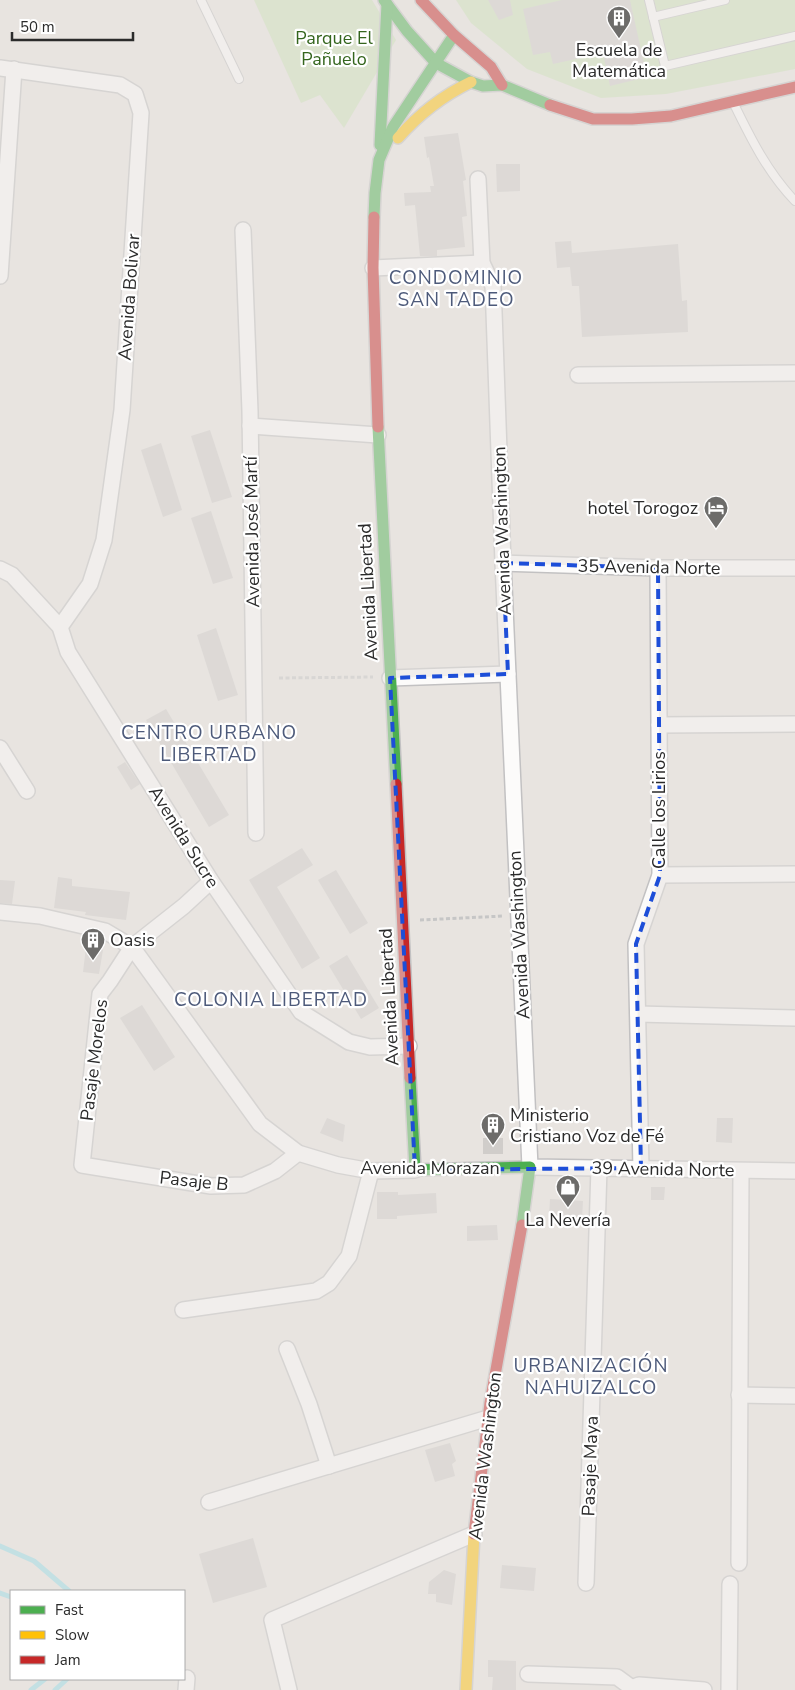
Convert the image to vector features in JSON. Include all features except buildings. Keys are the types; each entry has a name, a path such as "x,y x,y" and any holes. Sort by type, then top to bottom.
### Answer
{"main road":[{"path":"422,0 454,35 491,67 502,85"},
{"path":"386,2 407,31 436,63 471,82 484,86 502,85 549,105 593,119 671,116 795,87"},
{"path":"378,160 385,78 386,2"},
{"name":"Avenida Libertad","path":"414,1170 378,435 373,268 375,193 378,160 393,127 454,35"},
{"path":"378,160 416,117 435,101 471,82"},
{"name":"Avenida Morazan","path":"414,1170 530,1167"},
{"name":"Avenida Washington","path":"466,1690 474,1534 488,1418 518,1253 530,1167"}],"street":[{"path":"0,276 7,68"},
{"name":"Avenida Bolivar","path":"7,68 120,84 135,94 141,113 122,410 104,540 90,584 60,627"},
{"name":"Avenida Washington","path":"478,179 482,263 493,286 503,563 530,1167"},
{"name":"Avenida José Martí","path":"243,230 250,426 256,834"},
{"path":"373,268 482,263"},
{"path":"578,375 795,373"},
{"path":"250,426 378,435"},
{"name":"35 Avenida Norte","path":"503,563 658,568 795,568"},
{"name":"Calle los Lirios","path":"641,1168 636,944 660,875 658,568"},
{"name":"Avenida Sucre","path":"0,570 12,575 60,627 68,652 211,881 301,1012 350,1042 370,1047 409,1046"},
{"path":"390,678 508,674"},
{"path":"659,725 795,724"},
{"path":"0,748 27,791"},
{"path":"660,875 795,874"},
{"name":"Pasaje Morelos","path":"82,1165 100,994 132,946 184,906 211,881"},
{"path":"0,912 40,916 105,931 132,946"},
{"name":"Avenida Morazan","path":"132,946 260,1124 298,1153 338,1165 371,1171 414,1170"},
{"path":"638,1014 795,1018"},
{"name":"Pasaje B","path":"82,1165 211,1186 244,1185 275,1170 298,1153"},
{"name":"39 Avenida Norte","path":"530,1167 795,1171"},
{"name":"Pasaje Maya","path":"586,1584 599,1168"},
{"path":"183,1310 316,1291 323,1288 334,1277 349,1256 371,1171"},
{"path":"739,1563 741,1171"},
{"path":"287,1349 329,1466"},
{"path":"739,1395 795,1396"},
{"path":"209,1502 488,1418"},
{"path":"289,1690 272,1620 474,1534"},
{"path":"729,1690 730,1584"},
{"path":"528,1674 618,1677 632,1689 639,1685 704,1690"}],"lane":[{"path":"201,0 239,78"},
{"path":"649,0 665,66 795,36"},
{"path":"653,17 725,0"},
{"path":"733,102 771,172 795,201"}],"path":[{"path":"279,678 374,676"},
{"path":"414,920 504,916"}],"highlighted area":[{"path":"503,563 658,568 660,875 636,944 641,1168 415,1170 390,678 508,674"}],"green space":[{"name":"Parque El Pañuelo","path":"254,0 372,0 396,40 344,128 320,95 301,103"},
{"path":"456,0 795,0 795,69 666,94 601,98 527,69 471,23"}],"waterway":[{"path":"0,1546 34,1561 68,1590"},
{"path":"0,1593 10,1597"},
{"path":"31,1690 44,1680"},
{"path":"55,1690 66,1680"}],"traffic: fast":[{"path":"384,0 407,31 436,63 471,82 483,86 502,85 550,105"},
{"path":"380,145 387,4"},
{"path":"374,217 379,160 393,127 454,35"},
{"path":"378,427 396,784"},
{"path":"410,1078 415,1170 530,1167 522,1225"}],"traffic: slow":[{"path":"398,138 432,106 450,93 471,82"},
{"path":"466,1690 474,1534"}],"traffic: jam":[{"path":"421,0 454,35 491,67 502,85"},
{"path":"550,105 593,119 632,119 671,116 795,87"},
{"path":"374,217 373,268 378,427"},
{"path":"396,784 410,1078"},
{"path":"474,1534 490,1403 522,1225"}],"place":[{"name":"Escuela de Matemática","path":"619,39"},
{"name":"hotel Torogoz","path":"716,529"},
{"name":"Oasis","path":"93,961"},
{"name":"Ministerio Cristiano Voz de Fé","path":"493,1146"},
{"name":"La Nevería","path":"568,1208"}],"district":[{"name":"CONDOMINIO SAN TADEO","path":"456,289"},
{"name":"CENTRO URBANO LIBERTAD","path":"209,744"},
{"name":"COLONIA LIBERTAD","path":"271,1000"},
{"name":"URBANIZACIÓN NAHUIZALCO","path":"591,1377"}]}
